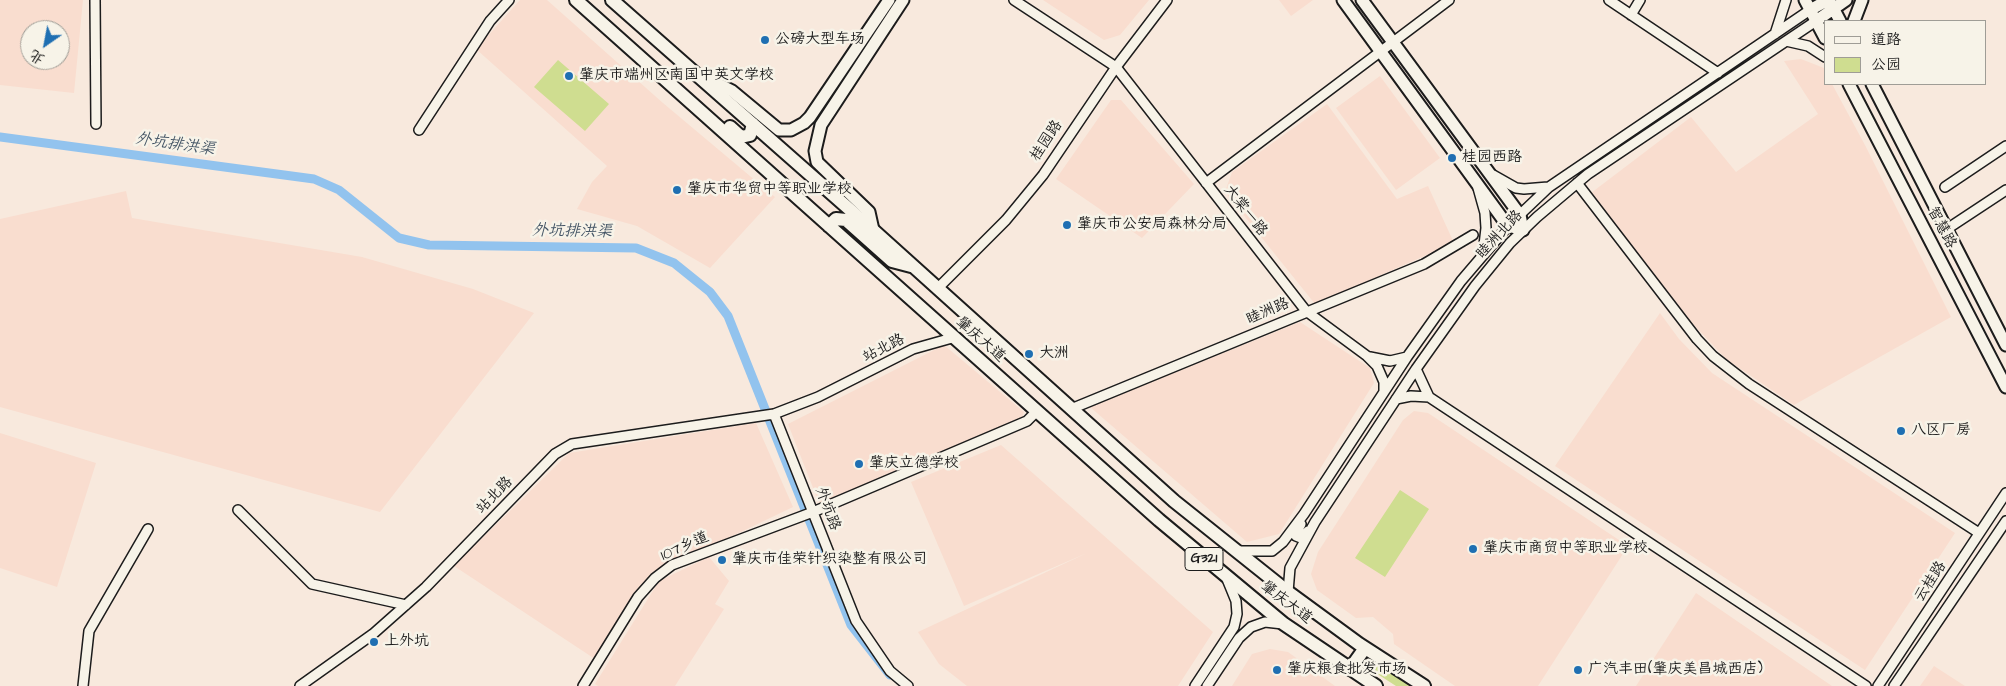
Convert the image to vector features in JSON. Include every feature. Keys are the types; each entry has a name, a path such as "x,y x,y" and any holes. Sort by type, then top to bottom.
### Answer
{"highway":[{"name":"肇庆大道","path":"576,0 952,338 1159,520 1284,624 1376,686"},
{"name":"肇庆大道","path":"612,0 916,268 1071,409"},
{"path":"679,92 702,102 741,137 750,134 753,124"},
{"path":"829,226 836,219 846,220 892,261 916,268"},
{"name":"G321","path":"1071,409 1174,501 1288,592 1365,648 1424,686"},
{"path":"1350,669 1365,648"}],"main road":[{"path":"693,72 732,91 779,130 791,130 804,123 810,117 889,0"},
{"path":"873,230 869,212 817,162 815,150 822,125 903,0"},
{"path":"1343,0 1508,226 1524,230 1520,215 1362,0"},
{"name":"睦洲北路","path":"1810,10 1846,0"},
{"path":"1854,20 1862,0"},
{"path":"1830,3 1839,20"},
{"path":"1810,10 1824,36"},
{"name":"智慧路","path":"1849,85 2006,387"},
{"name":"智慧路","path":"1873,85 2006,345"},
{"path":"1943,265 1947,259 1954,255 1961,256"}],"street":[{"path":"95,0 96,124"},
{"path":"419,130 490,21 509,0"},
{"name":"大棠一路","path":"1014,0 1116,67 1306,311 1367,356"},
{"name":"桂园路","path":"938,288 1006,220 1043,175 1116,67 1167,0"},
{"path":"1206,183 1449,0"},
{"path":"1609,0 1718,73"},
{"path":"1631,14 1640,0"},
{"path":"1775,34 1786,0"},
{"name":"睦洲北路","path":"1236,550 1272,550 1283,542 1304,514 1444,304 1483,254 1508,226 1549,187 1810,10"},
{"name":"睦洲北路","path":"1288,592 1290,568 1315,522 1416,369 1501,253 1524,230 1588,174 1786,41 1810,10"},
{"path":"1786,41 1808,46 1824,56"},
{"path":"1945,187 2006,146"},
{"path":"1490,173 1516,188 1549,187"},
{"path":"1577,183 1697,339 1713,356 1749,384 1979,533"},
{"path":"1478,185 1485,212 1486,228 1483,254"},
{"path":"1947,229 2006,190"},
{"name":"睦洲路","path":"1071,409 1424,264 1473,236"},
{"name":"站北路","path":"300,686 374,634 426,587 555,454 572,444 774,414 818,397 913,349 952,338"},
{"path":"1367,356 1390,361 1407,357"},
{"path":"1367,356 1377,366 1381,375 1384,392"},
{"path":"1416,369 1428,397"},
{"path":"1396,399 1411,396 1428,397 1866,686"},
{"name":"107乡道","path":"583,686 638,597 655,578 672,565 813,512 1027,421 1037,411"},
{"name":"外坑路","path":"774,414 856,621 890,671 908,686"},
{"name":"云桂路","path":"1878,686 2006,493"},
{"path":"238,510 312,584 406,605"},
{"path":"1304,514 1304,520 1296,536 1300,538 1315,522"},
{"name":"云桂路","path":"1894,686 2006,521"},
{"path":"83,686 89,631 148,529"},
{"path":"1195,686 1234,627 1237,614 1236,601 1227,578"},
{"path":"1207,686 1238,638 1251,627 1265,622 1284,624"}],"shaded area":[{"path":"0,0 83,0 74,93 0,85"},
{"path":"520,0 547,0 663,103 775,197 710,268 637,226 577,209 592,182 607,166 476,49"},
{"path":"1043,0 1149,0 1120,35 1104,40"},
{"path":"1279,0 1313,0 1291,16"},
{"path":"1801,59 1824,68 1824,85 1833,85 1866,147 1951,317 1794,405 1726,359 1693,324 1591,193 1691,117 1736,172 1818,114 1784,61"},
{"path":"1380,76 1440,158 1396,190 1336,108"},
{"path":"1111,100 1121,100 1194,184 1142,238 1056,179"},
{"path":"1327,104 1397,199 1428,186 1454,243 1315,304 1225,192 1232,172"},
{"path":"126,191 132,218 362,257 473,289 534,313 380,512 0,407 0,219"},
{"path":"1660,313 1679,339 1712,373 1955,533 1865,670 1555,466"},
{"path":"1300,322 1370,368 1374,383 1279,534 1247,542 1090,407"},
{"name":"肇庆立德学校","path":"944,345 1024,412 1021,421 819,503 788,424"},
{"name":"肇庆市商贸中等职业学校","path":"1414,411 1428,413 1628,546 1538,686 1455,686 1394,644 1393,634 1373,617 1356,618 1317,590 1311,574 1318,552 1403,420"},
{"path":"756,423 793,507 672,565 638,597 595,659 454,566 569,453"},
{"path":"0,433 96,463 57,587 0,568"},
{"path":"1001,445 1213,632 1178,686 967,686 939,664 918,632 1087,553 964,606 911,482"},
{"path":"709,557 729,581 715,604 724,609 675,686 598,686 595,684 659,581"},
{"path":"1696,593 1832,686 1636,686"},
{"name":"肇庆粮食批发市场","path":"1270,649 1288,652 1335,686 1232,686 1252,654"},
{"path":"1934,666 1965,686 1920,686"}],"green space":[{"path":"558,60 609,104 585,131 534,87"},
{"path":"1400,490 1429,509 1385,577 1355,558"},
{"path":"1371,656 1417,686 1396,686 1365,666"}],"waterway":[{"name":"外坑排洪渠","path":"0,137 314,179 339,190 399,238 429,245 636,248 674,263 710,292 728,316 851,625 890,675"}],"place":[{"name":"公磅大型车场","path":"765,40"},
{"name":"肇庆市端州区南国中英文学校","path":"569,76"},
{"name":"桂园西路","path":"1452,158"},
{"name":"肇庆市华贸中等职业学校","path":"677,190"},
{"name":"肇庆市公安局森林分局","path":"1067,225"},
{"name":"大洲","path":"1029,354"},
{"name":"八区厂房","path":"1901,431"},
{"name":"肇庆立德学校","path":"859,464"},
{"name":"肇庆市商贸中等职业学校","path":"1473,549"},
{"name":"肇庆市佳荣针织染整有限公司","path":"722,560"},
{"name":"上外坑","path":"374,642"},
{"name":"肇庆粮食批发市场","path":"1277,670"},
{"name":"广汽丰田(肇庆美昌城西店)","path":"1578,670"}]}
